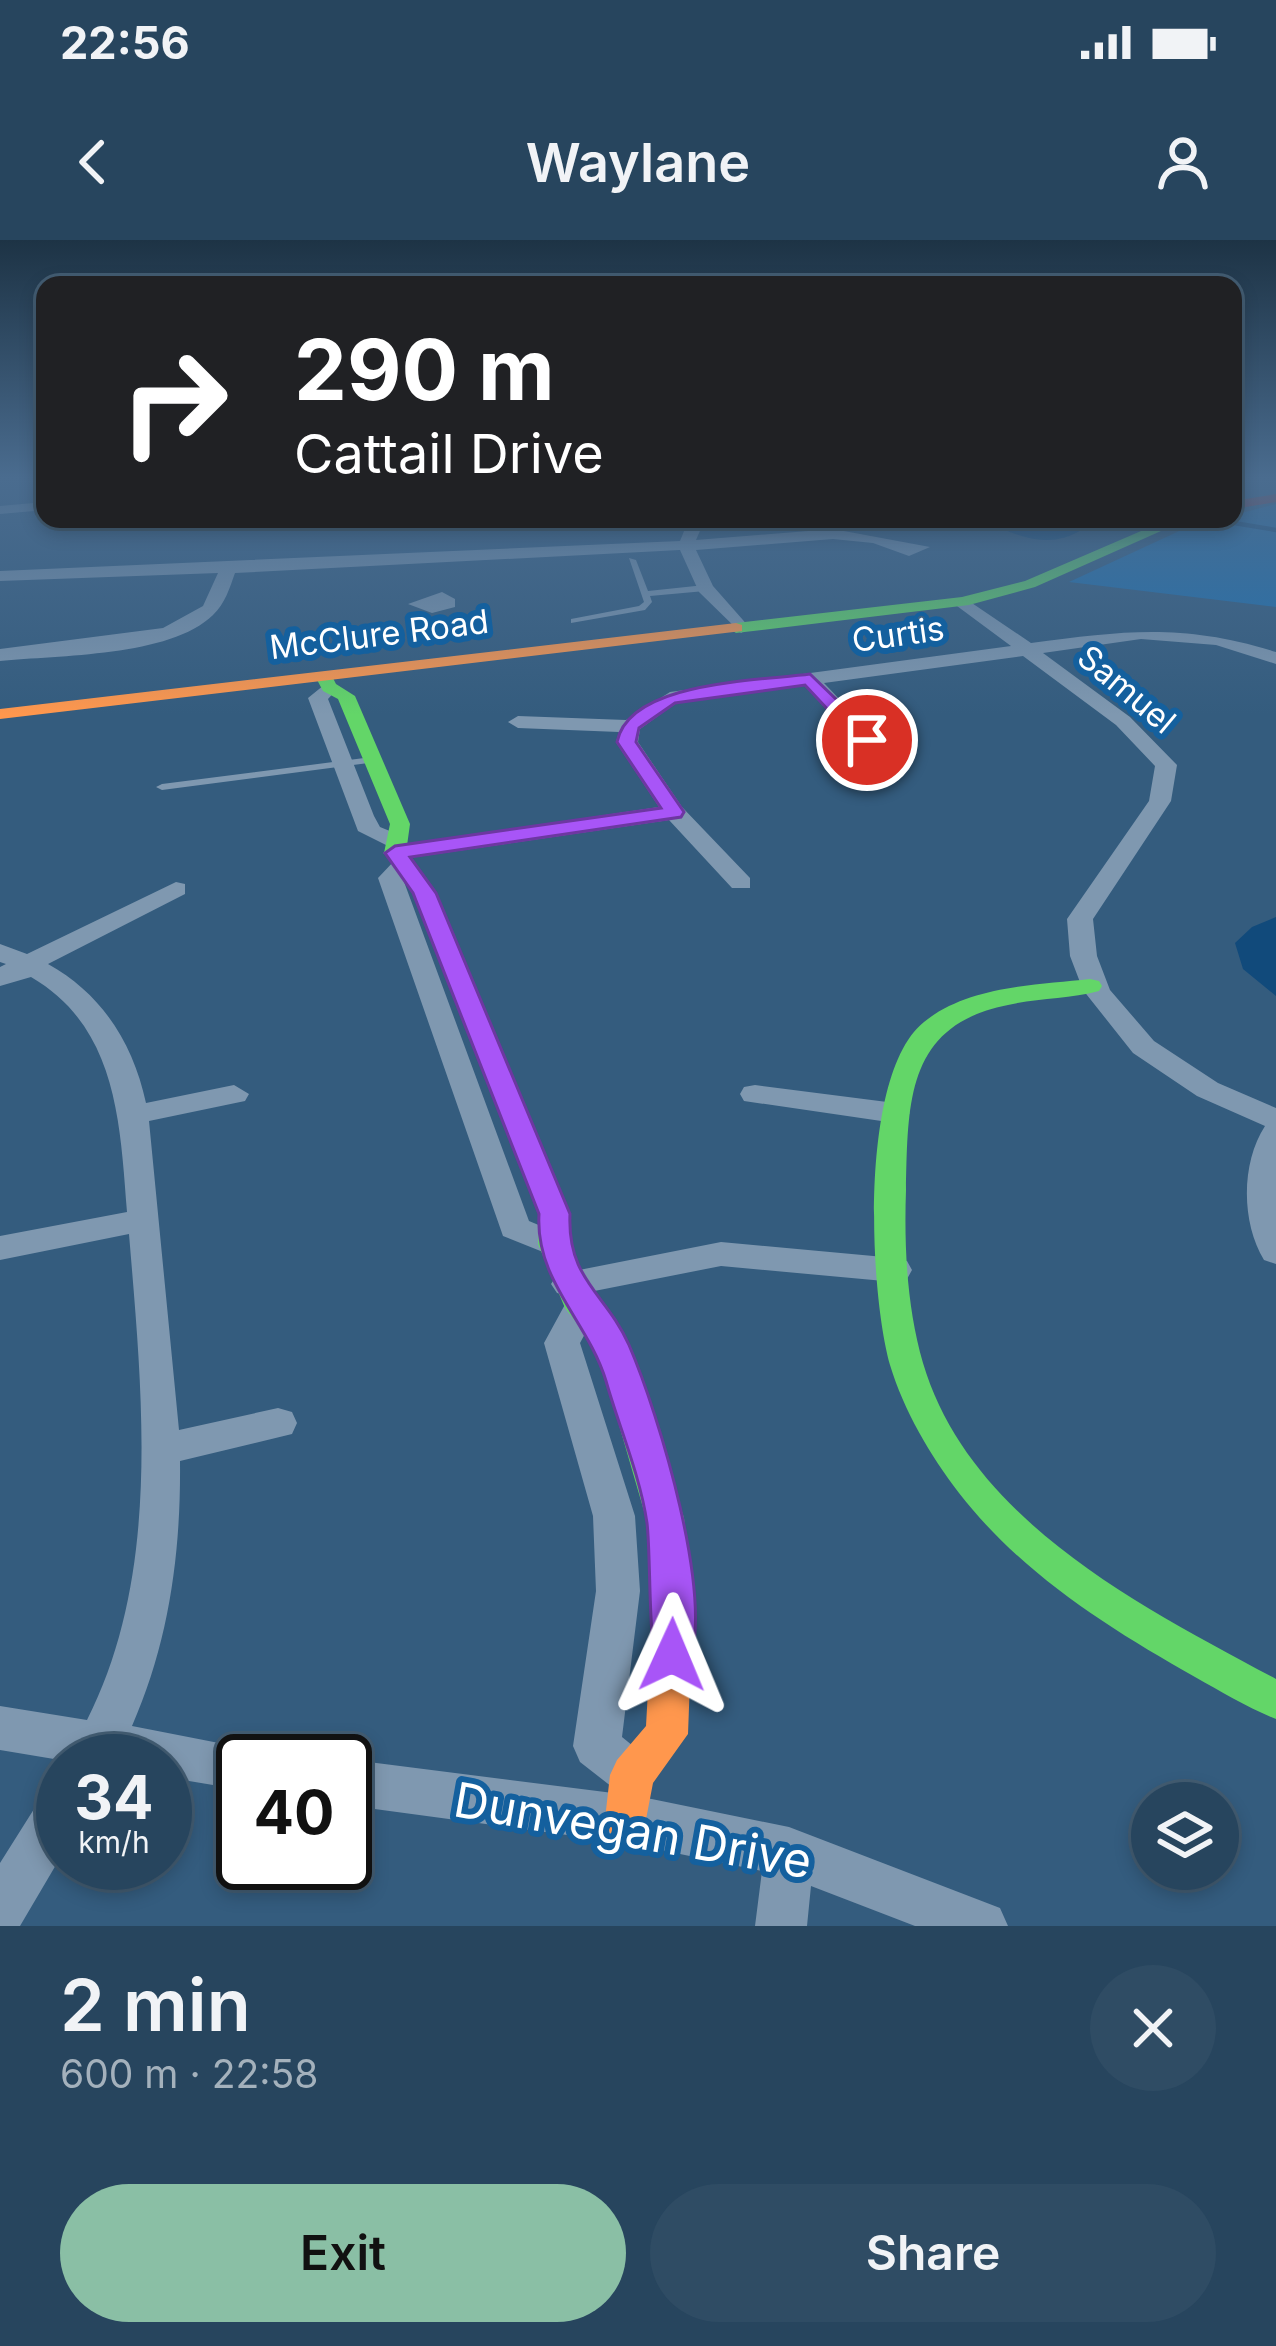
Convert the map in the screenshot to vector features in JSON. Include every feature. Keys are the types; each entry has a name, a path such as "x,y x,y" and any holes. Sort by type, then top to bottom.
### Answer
{"street":[{"path":"433,558 433,597"},
{"path":"0,576 440,558"},
{"path":"691,558 705,588 741,628"},
{"name":"McClure Road","path":"0,714 327,682 963,602 1030,584 1091,558"},
{"path":"0,655 159,634 192,622 212,608 228,568"},
{"name":"Samuel","path":"963,602 1124,721 1166,765 1160,801 1080,919 1079,943 1090,986"},
{"name":"Curtis","path":"630,726 670,698 1141,634 1218,640 1276,658"},
{"path":"810,679 896,770"},
{"path":"575,1296 562,1343 614,1516 618,1591 597,1746 629,1797 667,1734 675,1616 665,1518 612,1345 575,1296 553,1244 514,1228 390,878 397,853 400,824 346,696 327,682 318,698 370,831 397,853 674,812"},
{"path":"518,722 630,726 627,742 638,765 741,884"},
{"path":"9,965 176,889"},
{"path":"9,965 68,988 95,1016 122,1064 133,1115 162,1395 154,1561 143,1630 102,1734"},
{"path":"1276,1119 1161,1060 1090,986 1002,998 951,1018 918,1042 902,1066 895,1113 901,1345 936,1432 998,1513 1171,1642 1276,1700"},
{"path":"133,1115 234,1094"},
{"path":"755,1094 895,1113"},
{"path":"1276,1133 1263,1167 1263,1221 1276,1252"},
{"path":"0,1248 144,1220"},
{"path":"575,1296 721,1254 896,1270"},
{"path":"158,1451 278,1423"},
{"path":"0,1728 36,1737"},
{"name":"Dunvegan Drive","path":"372,1783 629,1797 790,1852 956,1921"},
{"path":"0,1910 36,1851"},
{"path":"781,1926 790,1852"}],"lane":[{"path":"574,620 642,608 646,594 632,560"},
{"path":"646,594 705,588"},
{"path":"162,787 372,760"}],"shaded area":[{"path":"1122,558 1276,558 1276,607 1069,582"},
{"path":"1276,917 1276,996 1243,969 1235,943 1252,927"}],"traffic: fast":[{"path":"736,628 963,602 1030,584 1091,558"},
{"path":"324,676 329,687 346,696 400,824 395,853 424,893 555,1214 553,1244 581,1308 612,1345 665,1518 673,1600"},
{"path":"1090,986 1022,994 954,1014 919,1041 906,1067 897,1104 890,1199 895,1296 907,1364 929,1418 949,1451 1015,1530 1121,1612 1276,1700"}],"traffic: slow":[{"path":"0,714 736,628"},
{"path":"627,1819 632,1775 667,1734 673,1600"}],"route":[{"path":"672,1655 675,1616 665,1518 612,1345 581,1308 569,1284 553,1244 555,1214 424,893 395,853 674,812 638,765 627,742 630,726 645,711 670,698 810,679 867,740"}]}
